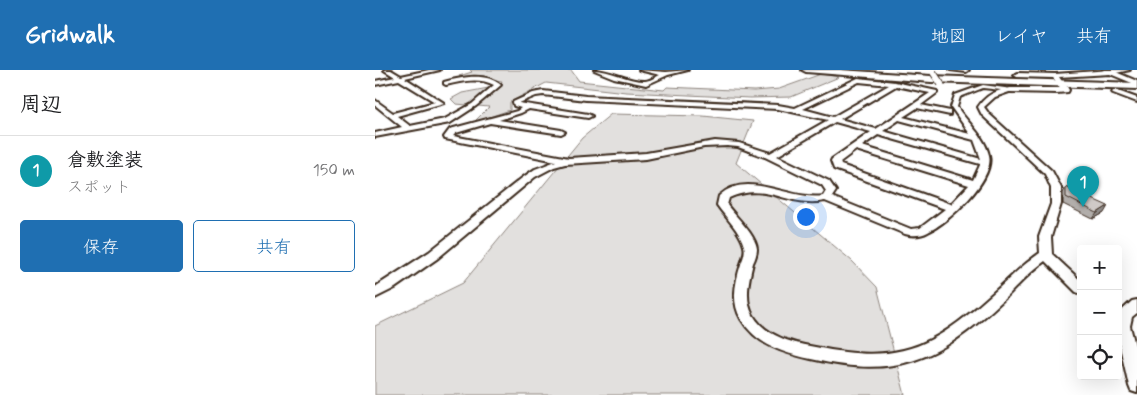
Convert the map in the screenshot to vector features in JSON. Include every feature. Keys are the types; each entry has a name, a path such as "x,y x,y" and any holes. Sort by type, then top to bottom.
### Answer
{"main road":[{"path":"805,70 931,79 1058,80 1137,85"},
{"path":"1107,72 1126,70"}],"street":[{"path":"387,70 441,103 393,115"},
{"path":"375,83 437,70"},
{"path":"597,70 616,77 646,83 666,74 685,70"},
{"path":"642,70 666,74"},
{"path":"953,70 966,70"},
{"path":"932,71 941,87 835,161 837,166 953,209"},
{"path":"1017,75 1058,80 1107,72 1137,85"},
{"path":"375,135 447,121 473,105 498,85 489,81 465,79 446,82"},
{"path":"796,110 858,80 895,84 935,92"},
{"path":"1046,255 1036,261 976,316 949,336 915,355 885,361 847,361 795,350 770,340 750,322 742,305 741,290 751,249 746,237 722,205 724,196 738,189 757,187 809,201 826,198 909,232 923,231 953,209 975,184 985,163 985,156 954,107 957,96 981,86 1010,90 1057,92 1065,88 1058,80"},
{"path":"769,157 895,84"},
{"path":"1010,90 996,94 984,102 981,108 986,115 1049,174 1056,188 1056,204 1045,237 1046,255 1077,285"},
{"path":"588,116 527,107 516,105 515,103 543,92 585,98 779,107 836,119 985,163"},
{"path":"1115,92 1137,100"},
{"path":"375,102 409,129"},
{"path":"915,105 947,113"},
{"path":"527,107 488,121 453,130 448,137 557,156 567,160"},
{"path":"898,118 975,138"},
{"path":"488,121 561,132"},
{"path":"375,293 399,280 439,252 537,171 567,160 648,156 703,144 722,143 738,145 826,183 831,191 826,198"},
{"path":"855,148 975,184"},
{"path":"1122,322 1125,316 1137,305"},
{"path":"1122,328 1137,386"}],"shaded area":[{"path":"470,70 571,70 579,81 664,90 667,87 754,91 779,89 821,74 839,77 791,97 750,98 626,92 546,83 510,102 510,110 474,122 489,107 456,104 451,99 462,93 499,86 502,81 459,76 472,72"},
{"path":"611,114 703,116 753,121 736,163 852,261 877,287 905,395 375,395 375,326 463,283 582,138"}],"building":[{"path":"1066,187 1108,206 1097,213 1066,197"}],"waterway":[{"path":"1101,70 1127,81"}],"place":[{"name":"倉敷塗装","path":"1083,207"}]}
